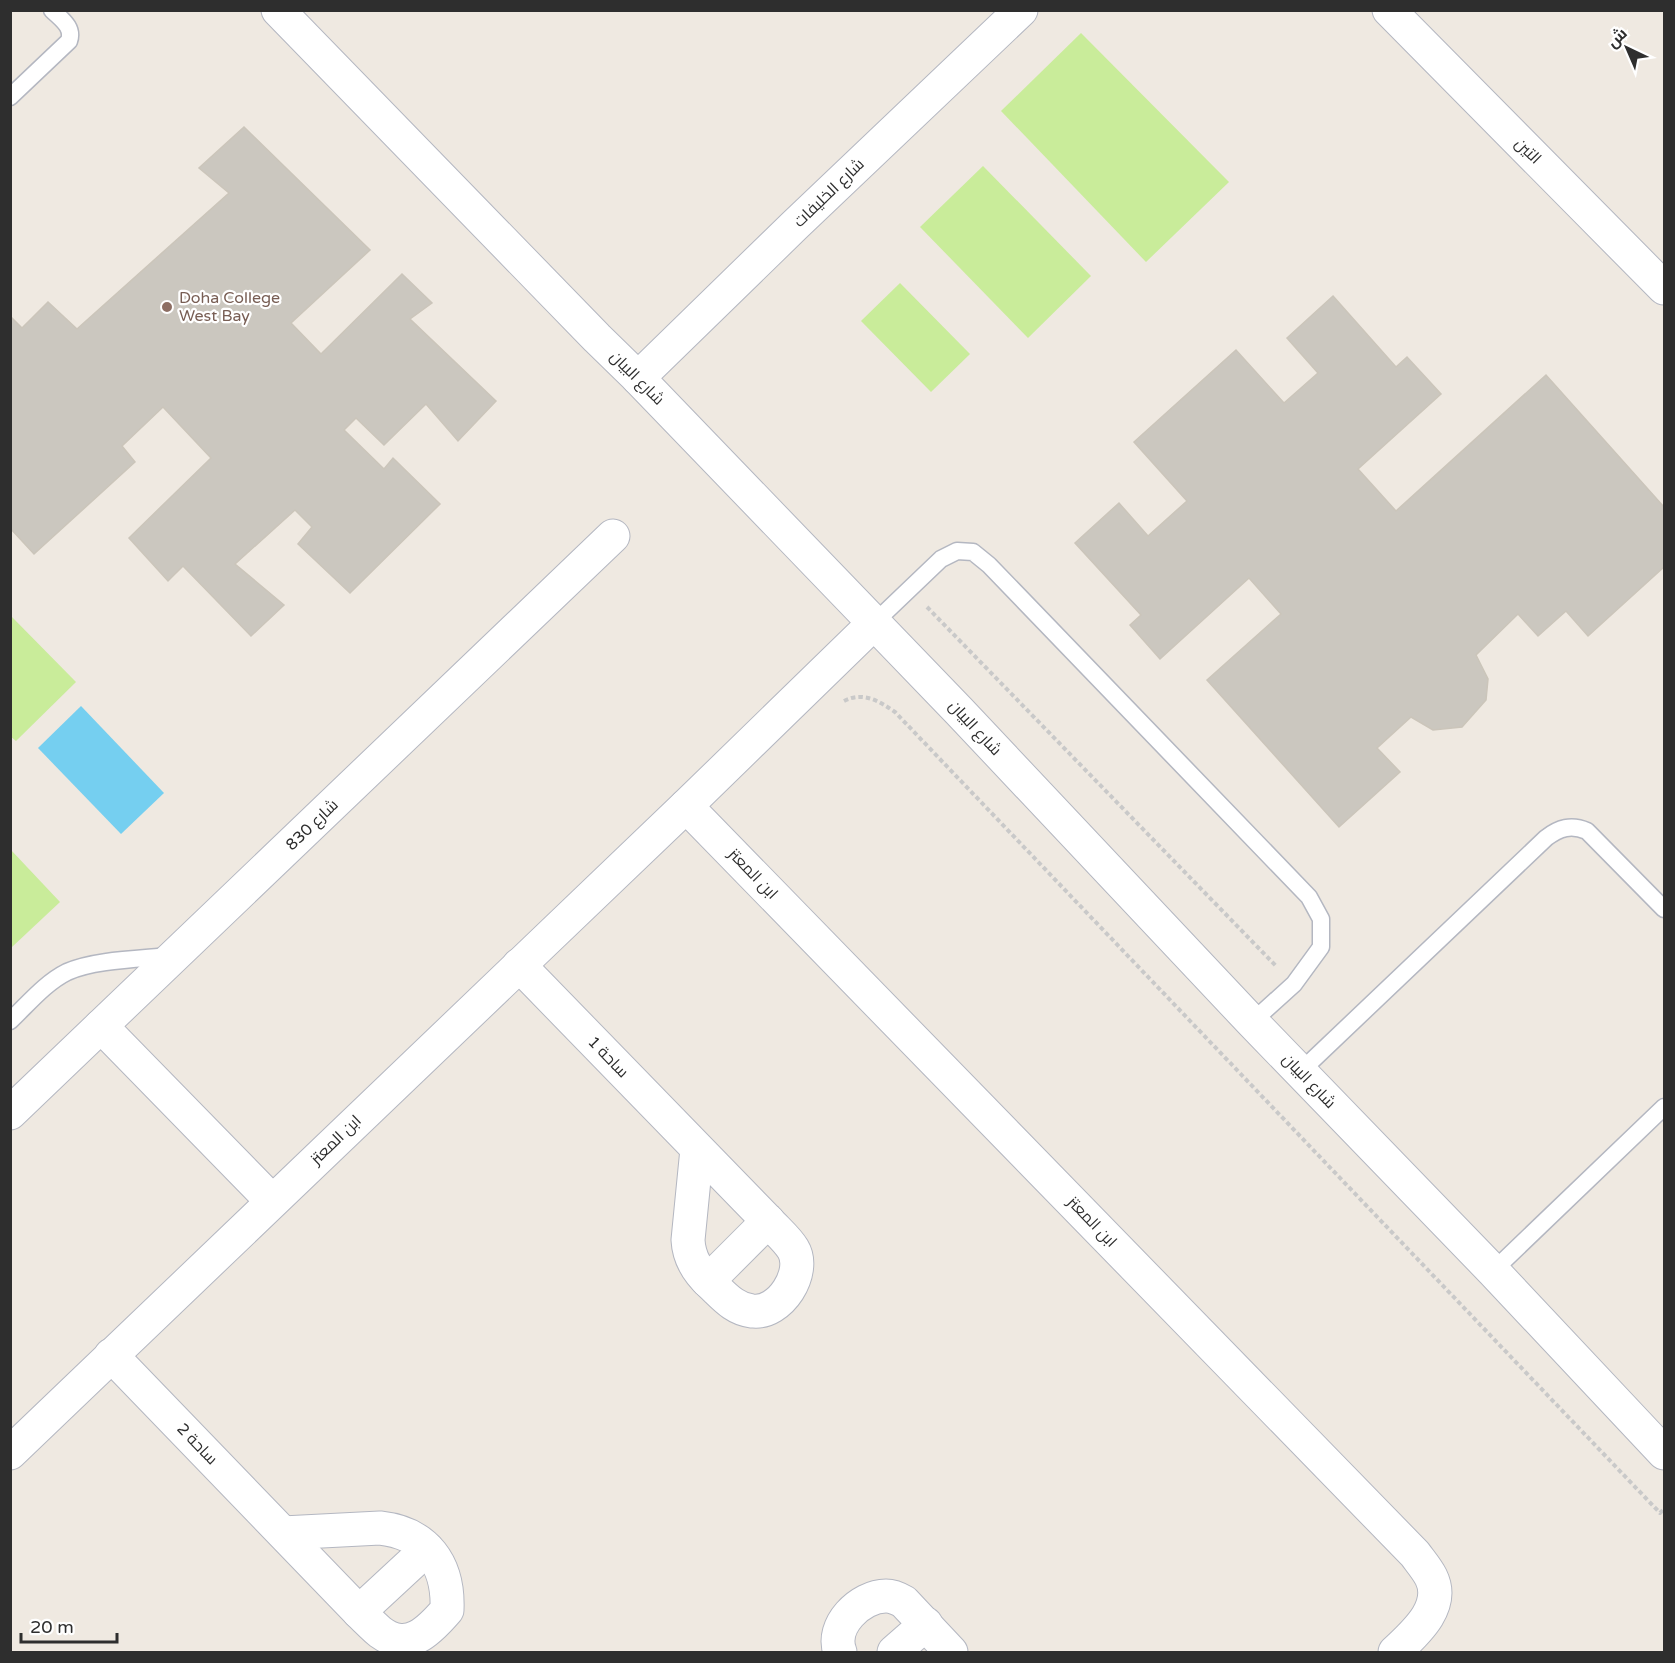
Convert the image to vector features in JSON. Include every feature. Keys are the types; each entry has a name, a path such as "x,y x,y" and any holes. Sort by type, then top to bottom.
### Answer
{"street":[{"name":"شارع البيان","path":"278,10 959,711 1252,1022 1665,1453"},
{"name":"شارع الخليفات","path":"638,378 1021,10"},
{"name":"التين","path":"1392,12 1665,288"},
{"name":"شارع 830","path":"10,1113 613,536"},
{"name":"ابن المعتز","path":"10,1453 874,623"},
{"name":"ابن المعتز","path":"686,806 1415,1554 1432,1579 1435,1598 1429,1617 1395,1653"},
{"name":"ساحة 1","path":"519,965 768,1221 794,1250 797,1267 792,1284 782,1300 769,1308 754,1312 734,1306 708,1281 692,1261 688,1252 688,1240 697,1149"},
{"path":"101,1026 272,1201"},
{"path":"708,1281 768,1221"},
{"name":"ساحة 2","path":"111,1355 359,1612 380,1632 392,1639 405,1641 418,1638 434,1626 447,1610 446,1582 439,1563 428,1549 411,1536 396,1530 380,1528 283,1533"},
{"path":"359,1612 428,1549"},
{"path":"840,1653 837,1639 843,1624 853,1610 868,1600 886,1596 898,1598 904,1602 951,1653"},
{"path":"894,1653 926,1624"}],"lane":[{"path":"10,97 69,41 70,29 52,10"},
{"path":"874,623 941,559 957,551 973,552 989,565 1309,897 1321,919 1321,947 1294,984 1252,1022"},
{"path":"1300,1072 1546,838 1561,828 1578,827 1587,831 1665,909"},
{"path":"10,1021 54,980 80,967 175,955"},
{"path":"1493,1271 1665,1107"}],"path":[{"path":"910,589 1294,984"},
{"path":"842,702 849,698 864,696 880,702 895,712 1660,1513 1665,1509"}],"green space":[{"path":"1081,33 1229,182 1146,262 1001,111"},
{"path":"983,166 1091,276 1028,338 920,227"},
{"path":"900,283 970,354 931,392 861,321"},
{"path":"10,615 76,682 16,741 10,736"},
{"path":"11,850 60,902 12,947 10,945"}],"water":[{"path":"81,706 164,793 121,834 38,748"}],"building":[{"path":"244,127 370,250 291,323 321,354 402,274 432,303 410,319 496,401 458,441 426,404 384,445 356,418 344,430 384,469 393,458 440,504 350,593 298,544 312,527 295,510 235,564 284,605 251,636 183,566 168,581 129,538 211,458 163,407 122,446 135,462 34,554 10,528 10,316 22,328 48,302 77,329 229,193 199,168"},
{"path":"1333,296 1396,367 1407,357 1441,394 1358,469 1396,511 1546,375 1664,507 1664,567 1588,636 1566,611 1538,636 1518,614 1476,655 1488,679 1486,700 1462,727 1433,730 1411,717 1377,748 1400,772 1339,827 1207,680 1281,614 1249,578 1160,659 1130,625 1141,615 1075,543 1119,503 1148,536 1187,501 1134,442 1236,350 1284,403 1318,373 1287,338"}],"place":[{"name":"Doha College West Bay","path":"167,307"}]}
